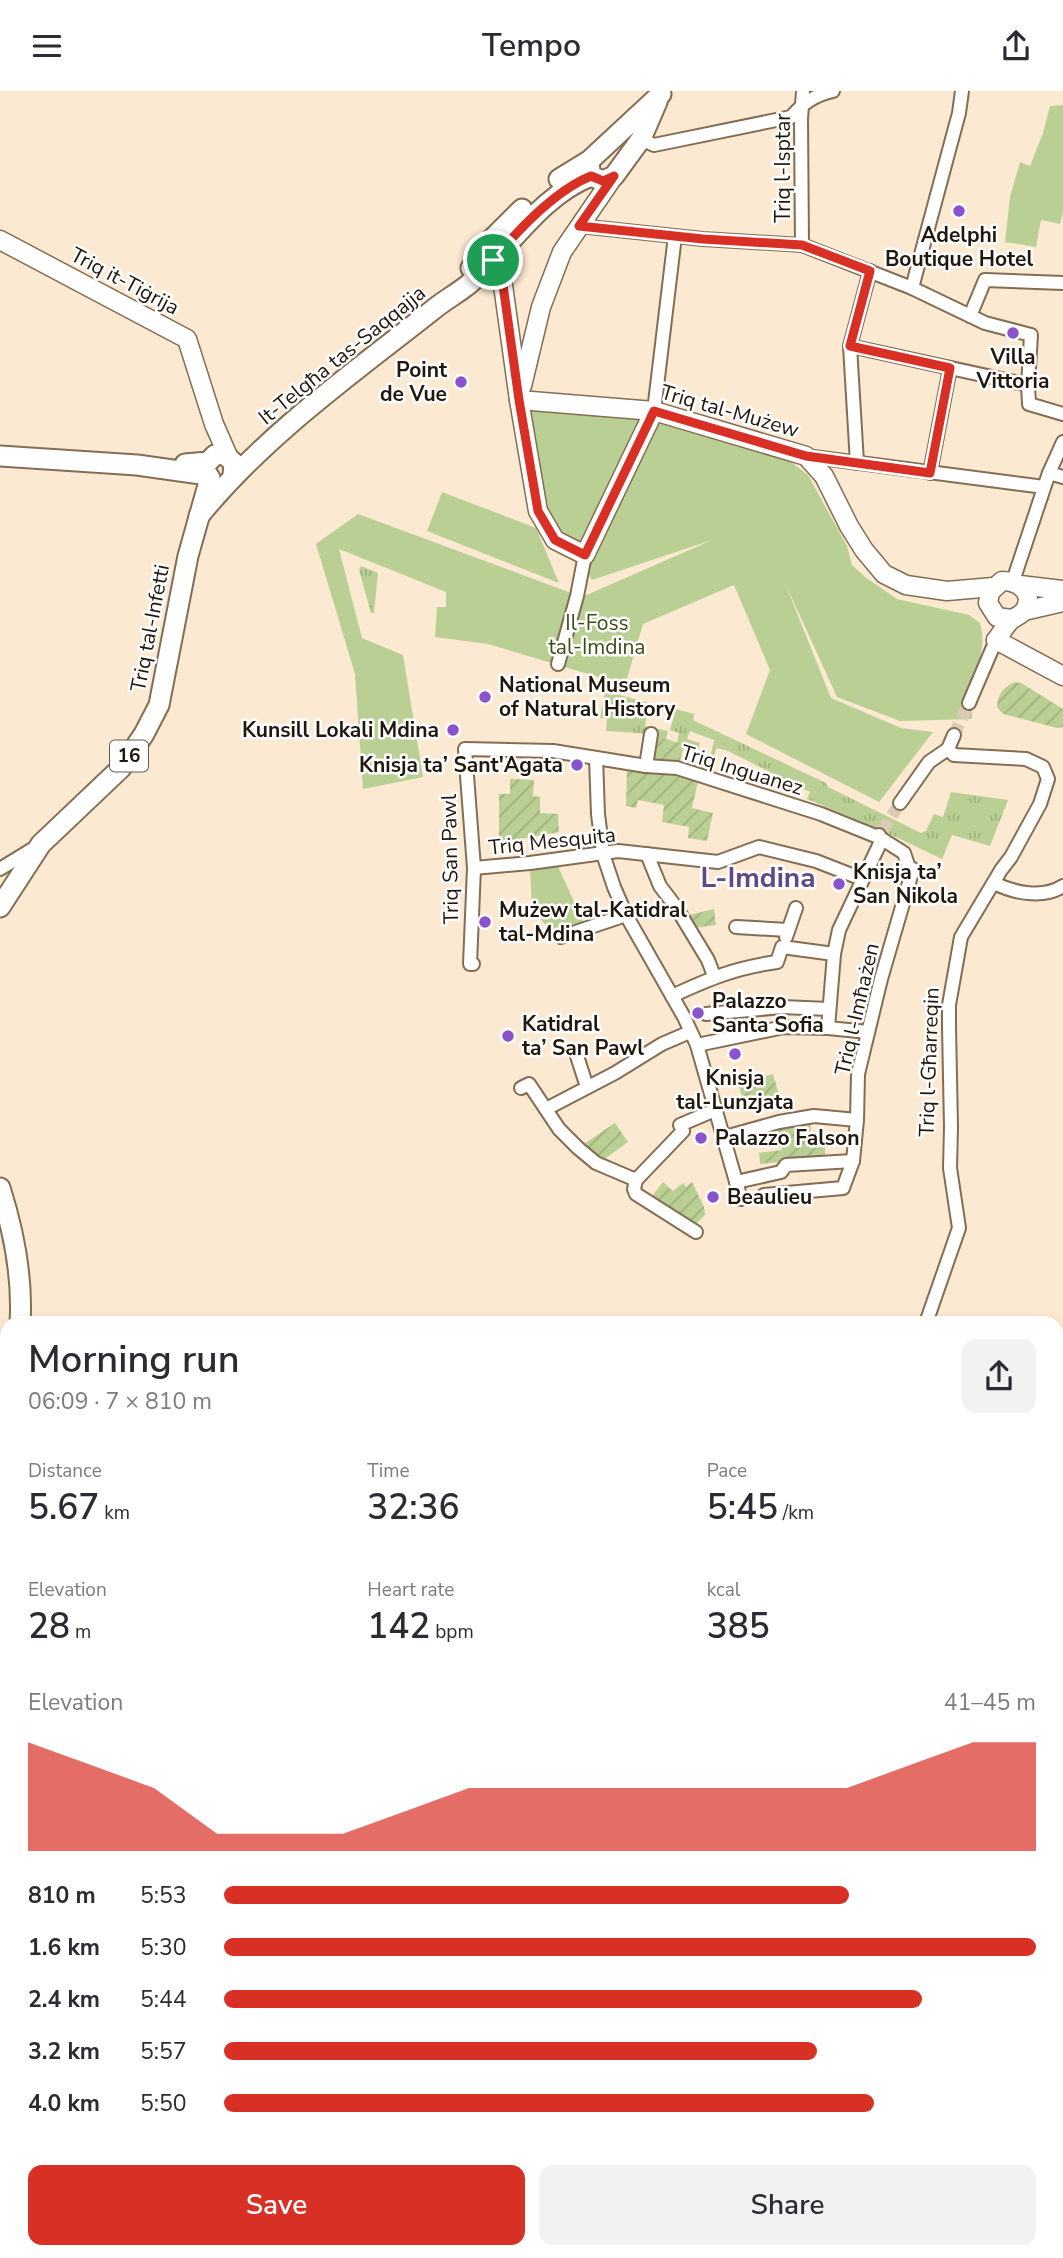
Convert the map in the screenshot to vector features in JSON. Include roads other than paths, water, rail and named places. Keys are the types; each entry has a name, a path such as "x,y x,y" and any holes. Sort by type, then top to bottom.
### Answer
{"main road":[{"path":"616,172 641,139 662,92"},
{"path":"598,158 662,92"},
{"path":"598,158 641,139"},
{"path":"598,158 607,154 612,156 616,172"},
{"name":"It-Telgħa tas-Saqqajja","path":"220,467 247,447 265,446 354,372 468,285 520,228 577,182 598,158"},
{"name":"It-Telgħa tas-Saqqajja","path":"447,299 507,223 566,174 598,158"},
{"path":"0,456 159,467 220,467"},
{"name":"Triq tal-Infetti","path":"0,907 41,844 121,768 144,734 159,705 188,556 200,516 220,467"},
{"path":"0,1188 14,1230 22,1294 20,1316"}],"street":[{"path":"641,139 654,145 791,117 803,98 833,91"},
{"path":"912,288 959,113 962,91"},
{"name":"Triq l-Isptar","path":"802,245 803,98"},
{"path":"519,400 541,307 562,252 616,172"},
{"path":"579,226 703,239 802,245 870,271 985,323 1031,335 1029,404 1063,414"},
{"path":"558,664 585,555 654,411 675,236"},
{"name":"Triq it-Tiġrija","path":"0,240 187,339 214,424 220,467"},
{"path":"493,260 501,271 538,511 555,540 585,555"},
{"path":"857,463 850,346 870,271"},
{"path":"970,316 985,280 1063,283"},
{"path":"850,346 1028,385"},
{"path":"930,473 950,368"},
{"name":"Triq tal-Mużew","path":"519,400 654,411 806,456 824,476 849,526 884,574 906,585 947,591 993,587"},
{"path":"969,702 1007,615 1027,600 1016,583 1024,548 1044,487 1063,442"},
{"path":"806,456 1044,487"},
{"path":"1049,473 1063,477"},
{"path":"1063,590 1002,581 993,587 988,603 1007,615 1063,602"},
{"name":"Triq tal-Mużew","path":"947,591 1007,615"},
{"path":"996,640 1063,676"},
{"path":"646,766 651,734"},
{"path":"900,803 929,762 948,749 954,735"},
{"name":"Triq Inguanez","path":"465,749 540,750 677,768 881,836 904,853 909,868 913,869"},
{"name":"Triq San Pawl","path":"465,749 474,868 470,964 473,964"},
{"name":"Triq l-Għarreqin","path":"928,1316 959,1228 949,1153 949,1005 961,937 1040,804 1046,789 1047,773 1035,762 1026,759 954,755 948,749"},
{"path":"596,758 603,854 626,915 672,996 688,1016 741,1199"},
{"path":"828,1028 834,954 839,930 881,836"},
{"path":"0,869 41,844"},
{"name":"Triq Mesquita","path":"474,868 618,851 718,862 759,847 816,861 862,879"},
{"path":"647,854 660,886 695,939 714,976"},
{"name":"Triq l-Imħażen","path":"853,1161 858,1074 913,869"},
{"path":"994,883 1015,892 1050,893 1063,886"},
{"path":"672,996 714,976 743,967 777,962 796,908"},
{"path":"561,937 626,915"},
{"path":"736,927 788,930"},
{"path":"782,947 834,954"},
{"path":"706,1014 782,1007 829,1009"},
{"path":"697,1045 784,1027 869,1032"},
{"path":"546,1109 615,1073 662,1044 691,1032"},
{"path":"578,1052 587,1087"},
{"path":"521,1088 529,1084 559,1129 596,1163 636,1180"},
{"path":"696,1231 636,1194 634,1189 636,1180 683,1131 680,1125 715,1110"},
{"path":"725,1137 779,1122 814,1116 857,1120"},
{"path":"736,1182 781,1173 786,1165 853,1161 843,1188 764,1195"}],"tunnel":[{"path":"954,735 969,703"},
{"path":"882,831 900,803"},
{"path":"691,1016 706,1014"}],"place":[{"name":"Adelphi Boutique Hotel","path":"959,211"},
{"name":"Villa Vittoria","path":"1013,333"},
{"name":"Point de Vue","path":"461,382"},
{"name":"National Museum of Natural History","path":"485,697"},
{"name":"Kunsill Lokali Mdina","path":"453,730"},
{"name":"Knisja ta’ Sant'Agata","path":"577,765"},
{"name":"Knisja ta’ San Nikola","path":"839,884"},
{"name":"Mużew tal-Katidral tal-Mdina","path":"485,922"},
{"name":"Palazzo Santa Sofia","path":"698,1013"},
{"name":"Katidral ta’ San Pawl","path":"508,1036"},
{"name":"Knisja tal-Lunzjata","path":"735,1054"},
{"name":"Palazzo Falson","path":"701,1138"},
{"name":"Beaulieu","path":"713,1197"}],"district":[{"name":"L-Imdina","path":"758,878"}],"park label":[{"name":"Il-Foss tal-Imdina","path":"597,635"}]}
